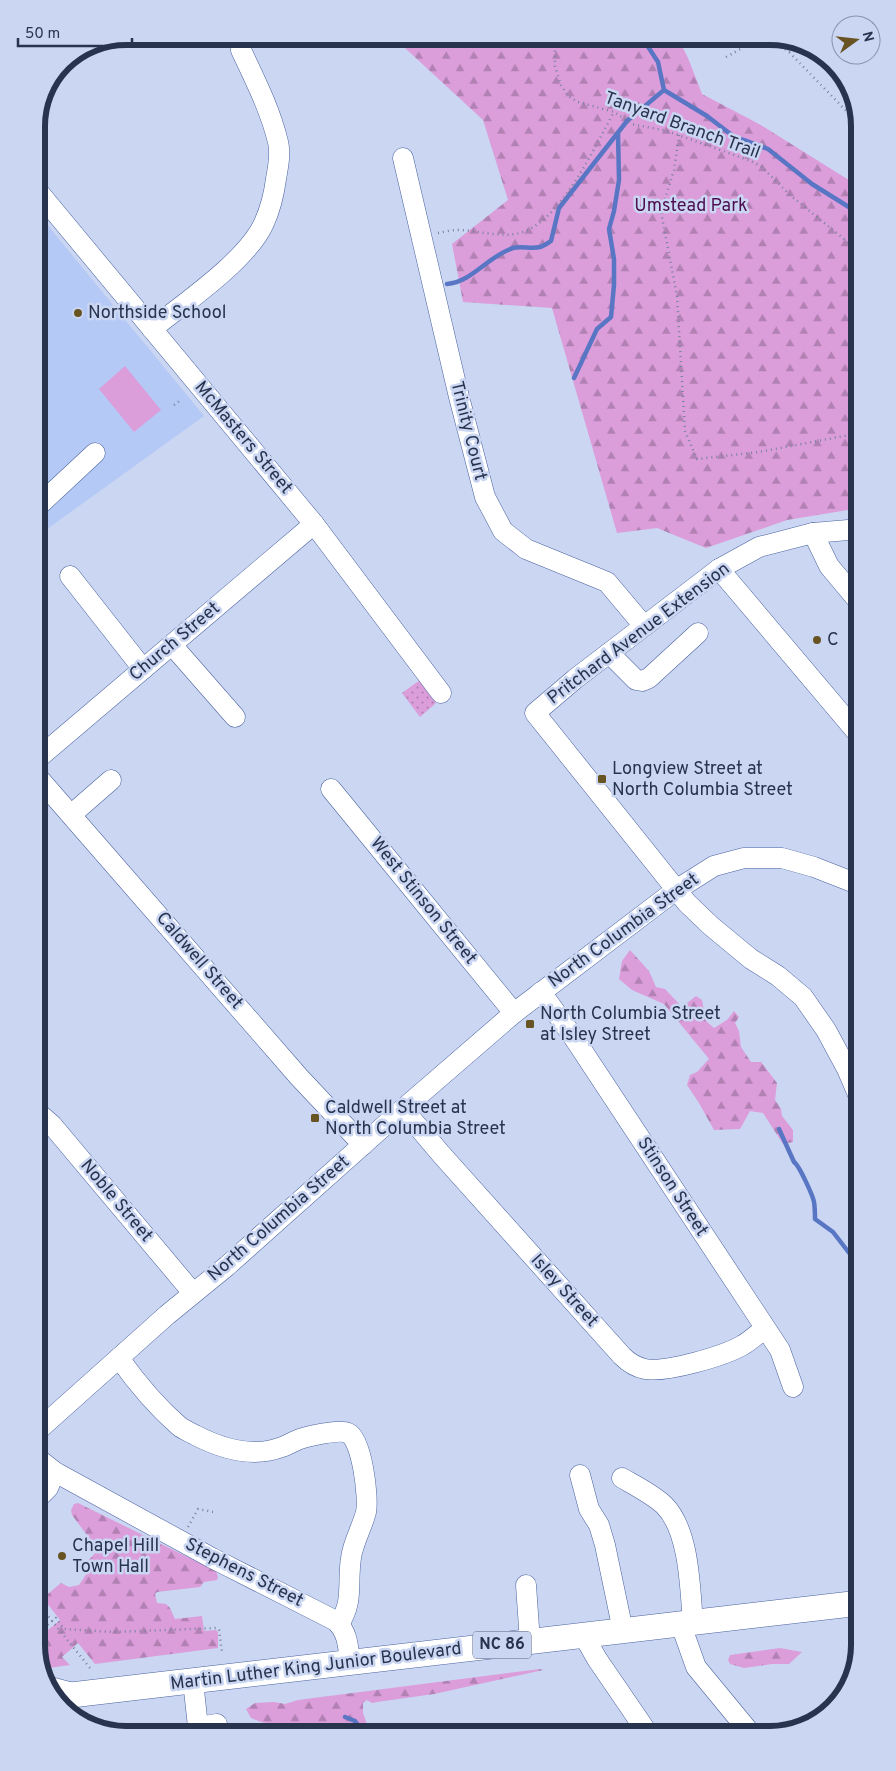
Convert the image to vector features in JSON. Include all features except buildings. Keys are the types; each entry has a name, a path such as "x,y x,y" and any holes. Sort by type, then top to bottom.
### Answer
{"main road":[{"name":"Martin Luther King Junior Boulevard","path":"63,1695 851,1604"}],"street":[{"path":"152,329 222,272 249,246 264,224 274,192 279,161 278,143 267,106 241,50"},
{"name":"Trinity Court","path":"403,158 484,496 503,531 526,549 607,582 644,626"},
{"name":"McMasters Street","path":"45,200 314,524 441,693"},
{"path":"45,496 95,453"},
{"name":"Church Street","path":"45,752 314,524"},
{"name":"Pritchard Avenue Extension","path":"676,890 535,713 575,678 719,569 759,547 813,533 851,530"},
{"path":"813,533 829,566 851,592"},
{"path":"719,569 851,725"},
{"path":"70,576 143,669"},
{"path":"609,653 636,680 642,681 649,678 698,633"},
{"path":"172,645 235,717"},
{"path":"72,814 111,780"},
{"name":"Caldwell Street","path":"45,785 299,1077 363,1145"},
{"name":"West Stinson Street","path":"332,789 514,1013"},
{"name":"North Columbia Street","path":"45,1424 167,1315 227,1266 514,1013 676,890 714,866 744,858 782,858 814,867 851,881"},
{"path":"676,890 711,926 751,959 778,976 803,997 826,1030 851,1078"},
{"name":"Stinson Street","path":"541,992 574,1038 780,1350 792,1387"},
{"name":"Isley Street","path":"403,1109 441,1154 632,1365 655,1370 672,1368 729,1351 742,1345 765,1328"},
{"name":"Noble Street","path":"45,1119 194,1293"},
{"path":"119,1358 158,1407 180,1427 220,1447 247,1452 260,1451 281,1448 305,1438 339,1432 348,1433 354,1438 368,1498 366,1511 355,1538 351,1556 348,1605 346,1614 340,1624 347,1637 350,1662"},
{"name":"Stephens Street","path":"45,1464 55,1472 212,1558 326,1615 340,1624"},
{"path":"45,1491 55,1472"},
{"path":"580,1475 589,1509 599,1525 606,1545 623,1631"},
{"path":"622,1478 649,1494 664,1506 676,1521 684,1544 687,1624 696,1668 744,1726"},
{"path":"526,1585 530,1642"},
{"path":"584,1636 597,1659 643,1726"},
{"path":"193,1681 198,1726"},
{"path":"204,1726 217,1724 217,1726"}],"path":[{"name":"Tanyard Branch Trail","path":"556,45 555,66 560,85 568,96 578,102 614,112 632,124 657,128 751,161 762,167 790,195 851,244"},
{"path":"726,57 750,45"},
{"path":"781,46 849,113"},
{"path":"789,52 794,48"},
{"path":"422,236 457,230 499,235 516,234 535,226 551,213 576,180 614,112"},
{"path":"679,135 674,170 661,212 677,296 685,431 697,459 759,452 851,435"},
{"path":"174,405 181,400"},
{"path":"187,1529 198,1508 213,1512"},
{"path":"45,1612 90,1668"},
{"path":"45,1628 56,1618 64,1628 114,1632 217,1628 219,1630 222,1652"}],"shaded area":[{"name":"Northside School","path":"45,222 204,416 45,531"}],"green space":[{"name":"Umstead Park","path":"402,45 682,45 702,94 759,124 851,181 851,509 787,520 706,548 657,528 617,533 552,308 463,302 452,244 508,200 483,120"},
{"path":"125,366 161,410 134,432 99,389"},
{"path":"420,680 436,703 420,717 402,693"},
{"path":"630,950 649,971 656,987 665,989 682,1007 696,996 702,1000 706,1021 714,1028 727,1020 734,1011 739,1017 735,1023 739,1031 741,1047 751,1062 761,1062 777,1083 775,1100 781,1109 782,1116 793,1130 793,1142 783,1144 763,1113 750,1111 740,1129 714,1130 687,1085 690,1075 697,1072 709,1059 664,1004 632,990 619,979 622,961"},
{"path":"78,1503 216,1571 217,1580 204,1582 200,1587 157,1592 155,1594 157,1603 166,1604 175,1619 202,1616 204,1631 216,1630 218,1632 218,1648 95,1664 78,1643 62,1657 70,1665 49,1668 45,1632 60,1620 45,1601 45,1596 61,1583 69,1587 79,1585 87,1573 85,1564 98,1550 72,1515 71,1510 74,1504"},
{"path":"780,1648 802,1652 789,1664 772,1664 744,1668 730,1664 728,1660 730,1655"},
{"path":"543,1670 434,1694 372,1703 367,1700 363,1703 363,1713 368,1726 282,1726 251,1718 246,1709 255,1703 274,1702 285,1704 298,1700"}],"waterway":[{"path":"647,45 658,62 664,90 707,116 733,136 768,149 812,184 851,208"},
{"path":"447,284 464,279 513,248 540,247 551,241 559,208 627,121 664,90"},
{"path":"574,378 597,329 611,317 614,259 609,229 619,180 618,133"},
{"path":"779,1129 811,1194 814,1202 815,1219 833,1232 851,1255"},
{"path":"345,1717 355,1721 359,1726"}],"place":[{"name":"Northside School","path":"78,313"},
{"name":"C","path":"817,640"},
{"name":"Longview Street at North Columbia Street","path":"602,779"},
{"name":"North Columbia Street at Isley Street","path":"530,1024"},
{"name":"Caldwell Street at North Columbia Street","path":"315,1118"},
{"name":"Chapel Hill Town Hall","path":"62,1556"}]}
